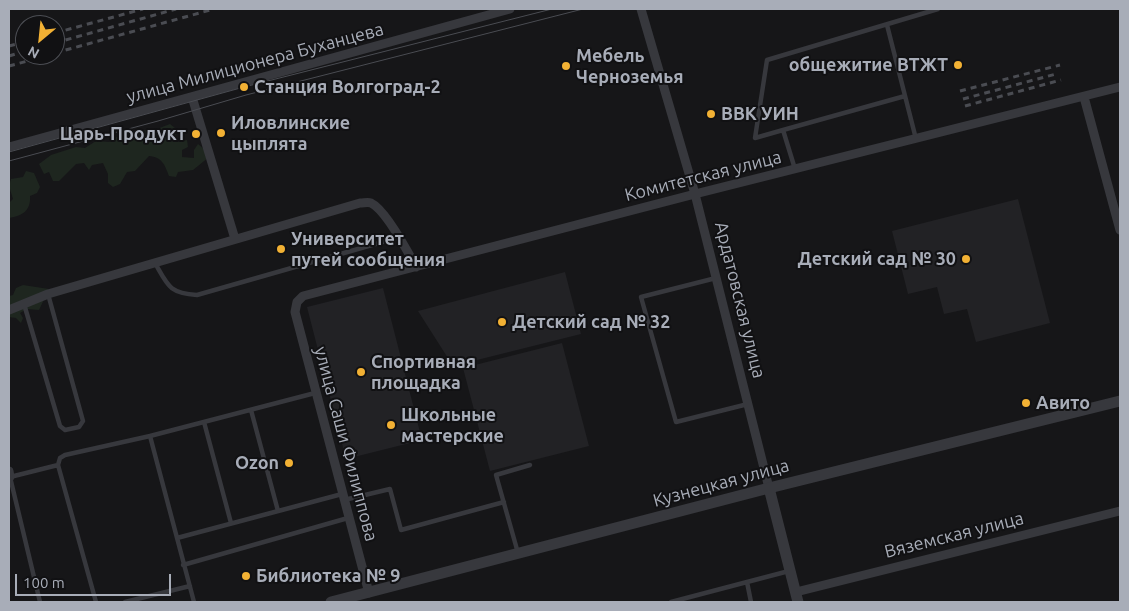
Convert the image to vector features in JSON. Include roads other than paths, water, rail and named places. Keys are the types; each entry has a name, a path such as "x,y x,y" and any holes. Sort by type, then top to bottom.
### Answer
{"street":[{"name":"улица Милиционера Буханцева","path":"9,147 510,9"},
{"name":"Ардатовская улица","path":"641,9 695,194 797,597"},
{"name":"Комитетская улица","path":"297,302 302,296 695,194 1120,87"},
{"path":"1084,96 1120,230"},
{"path":"192,97 235,239"},
{"path":"9,310 48,294 360,203 370,202 378,207 400,237 416,267"},
{"name":"улица Саши Филиппова","path":"297,302 295,312 314,393 343,497 364,597"},
{"name":"Кузнецкая улица","path":"331,602 364,597 769,488 1120,401"},
{"name":"Вяземская улица","path":"797,597 1120,510"}],"lane":[{"path":"905,96 755,138 767,60 938,9"},
{"path":"887,25 916,138"},
{"path":"783,130 795,169"},
{"path":"155,263 169,288 176,292 197,295 400,237"},
{"path":"716,278 641,297 676,422 748,404"},
{"path":"24,304 60,426 65,430 79,427 83,421 48,294"},
{"path":"96,602 58,465 60,458 64,455 150,436 314,393"},
{"path":"251,410 278,511"},
{"path":"204,422 231,523"},
{"path":"150,436 194,602"},
{"path":"40,602 10,474 58,465"},
{"path":"518,554 496,475 530,465"},
{"path":"176,538 278,511 390,489 401,530 504,502"},
{"path":"184,565 348,518"},
{"path":"671,602 790,571"},
{"path":"746,582 752,602"},
{"path":"125,602 190,586"}],"tram line":[{"path":"9,152 244,87 552,9"},
{"path":"9,161 246,95 583,9"}],"railway":[{"path":"65,30 143,9"},
{"path":"65,40 176,9"},
{"path":"65,50 214,9"},
{"path":"9,46 15,44"},
{"path":"9,56 15,54"},
{"path":"9,66 15,64"},
{"path":"960,91 1060,65"},
{"path":"963,99 1056,74"},
{"path":"965,106 1061,80"}],"place":[{"name":"общежитие ВТЖТ","path":"958,65"},
{"name":"Мебель Черноземья","path":"566,66"},
{"name":"Станция Волгоград-2","path":"244,87"},
{"name":"ВВК УИН","path":"711,114"},
{"name":"Иловлинские цыплята","path":"221,133"},
{"name":"Царь-Продукт","path":"196,134"},
{"name":"Университет путей сообщения","path":"281,249"},
{"name":"Детский сад № 30","path":"966,259"},
{"name":"Детский сад № 32","path":"502,322"},
{"name":"Спортивная площадка","path":"361,372"},
{"name":"Авито","path":"1026,403"},
{"name":"Школьные мастерские","path":"391,425"},
{"name":"Ozon","path":"289,463"},
{"name":"Библиотека № 9","path":"246,576"}]}
